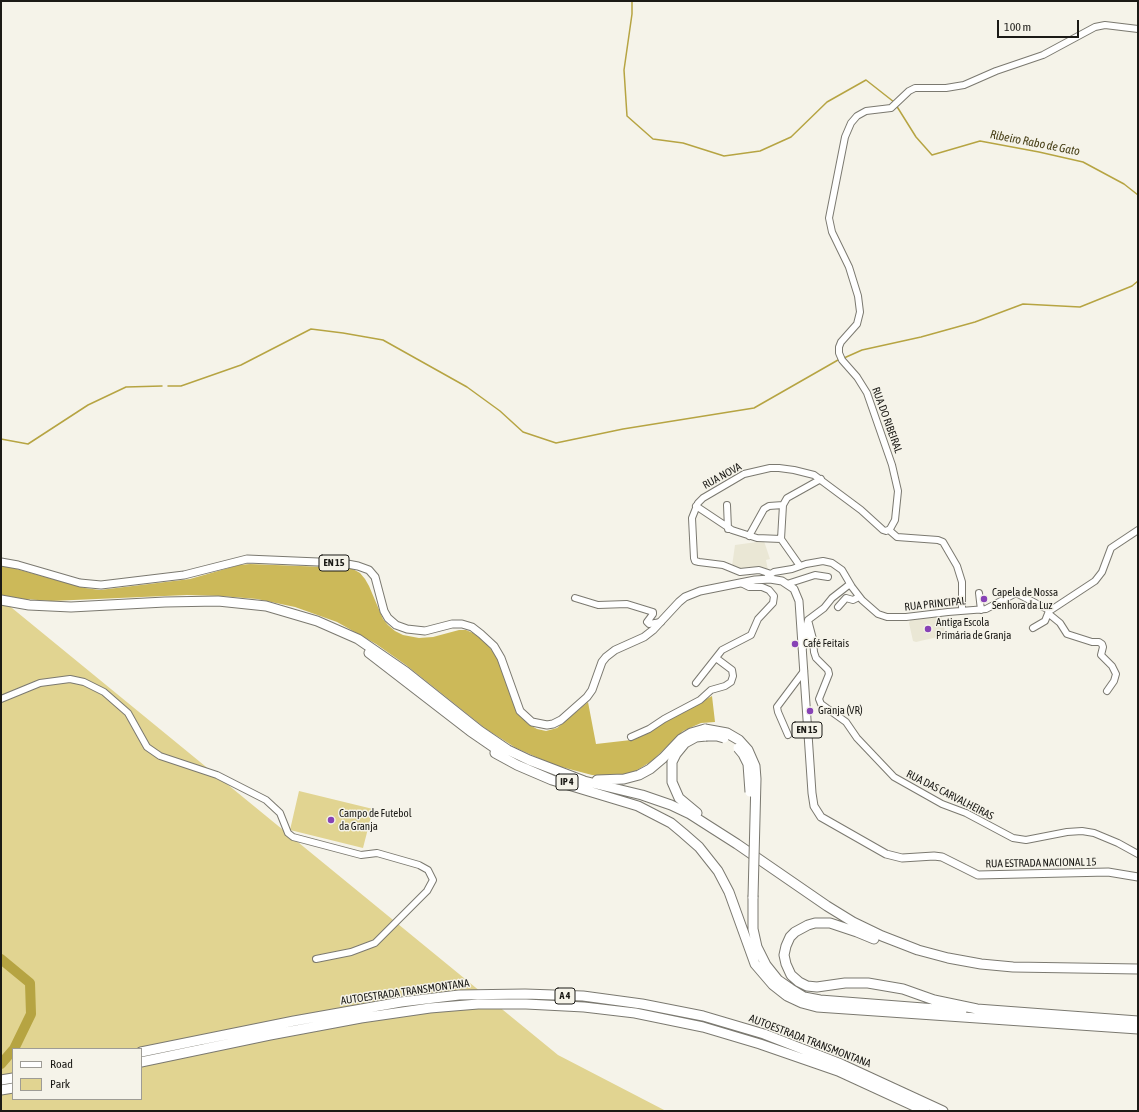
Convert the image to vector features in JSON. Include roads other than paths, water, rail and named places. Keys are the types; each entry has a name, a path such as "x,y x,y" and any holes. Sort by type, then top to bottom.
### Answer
{"highway":[{"name":"IP 4","path":"1,600 29,605 71,607 165,602 218,602 266,606 317,621 358,639 406,672 480,731 508,750 556,772 584,781 642,795 671,805 690,814 728,837 796,885 853,922 882,936 918,950 948,958 981,964 1013,967 1138,969"},
{"name":"IP 4","path":"1,605 28,610 71,611 218,606 266,611 315,625 356,643 470,731 506,755 556,778 646,802 677,813 705,827 791,888 833,914 863,931 898,946 953,962 1013,971 1138,974"},
{"path":"390,669 456,725 498,755 522,768 552,780 638,806 671,823 699,847 718,871 737,911 755,964 774,985 787,996 802,1003 818,1007 1082,1021 1138,1021"},
{"path":"706,732 685,743 676,754 672,762 672,782 679,798 690,808 730,835 796,885"},
{"path":"556,772 601,780 624,779 639,775 650,769 681,739 691,733 727,733 739,740 748,750 755,766 756,779 748,930 752,947 761,969"},
{"path":"750,895 753,929 757,947 766,965 778,980 804,997 826,1001 966,1012 1002,1011"},
{"path":"1059,972 1004,972 946,963 909,952 830,923 815,923 801,927 790,937 784,955 791,975 799,982 807,986 817,987 845,983 868,983 903,989 934,1000 976,1009 1002,1011 1138,1029"},
{"name":"AUTOESTRADA TRANSMONTANA","path":"142,1062 174,1050 294,1020 401,1002 459,995 525,994 583,996 642,1004 703,1016 764,1034 841,1064 943,1111"},
{"name":"AUTOESTRADA TRANSMONTANA","path":"142,1052 174,1050 270,1035 361,1018 430,1008 478,1004 526,1004 584,1007 643,1014 703,1027 760,1044 838,1071 925,1111"},
{"path":"1,1080 12,1078"},
{"path":"1,1090 12,1088"}],"main road":[{"name":"EN 15","path":"1,562 18,565 75,582 101,585 184,575 247,559 346,564 358,566 369,570 375,577 384,611 390,620 396,624 407,629 425,631 450,625 462,624 472,627 481,634 498,652 522,713 529,720 541,725 558,722 573,710 591,692 606,656 615,650 644,637 661,622 679,602 688,596 700,591 768,576 787,584"},
{"name":"RUA ESTRADA NACIONAL 15","path":"787,584 794,589 798,598 813,802 818,814 830,823 886,854 902,858 942,857 978,875 1108,872 1138,877"}],"street":[{"name":"RUA DO RIBEIRAL","path":"889,530 893,526 895,520 898,500 897,487 892,465 867,393 857,377 843,362 839,355 840,344 857,324 860,309 858,296 850,271 832,229 829,216 849,125 855,118 866,111 888,110 909,91 915,88 951,88 969,83 996,71 1048,53 1095,27 1105,25 1138,29"},
{"name":"RUA NOVA","path":"696,506 703,498 739,476 770,468 784,468 814,475 821,479"},
{"path":"800,566 781,539 783,505 785,500 789,497 821,479 864,513 881,529 886,531 889,530 894,536 938,540 944,544 957,566 962,582 962,611"},
{"path":"727,505 728,529"},
{"path":"750,536 764,509 769,506 783,505"},
{"path":"768,576 759,570 743,572 723,564 701,563 695,561 692,521 696,506 728,529 757,538 781,539"},
{"path":"1033,628 1045,622 1049,612 1095,581 1103,568 1111,548 1138,530"},
{"name":"RUA PRINCIPAL","path":"768,576 800,566 821,562 832,563 842,570 859,597 878,614 887,617 906,617 981,610 989,608 1016,593 1049,612"},
{"path":"787,584 815,575 828,577"},
{"path":"696,683 724,649 750,635 758,619 770,607 774,600 773,594 767,589 749,587 741,583"},
{"path":"802,649 807,640 808,620 822,609 834,596 850,584"},
{"path":"979,593 981,610"},
{"path":"838,607 846,598 852,600 859,597"},
{"path":"575,598 598,605 627,604 653,612 653,615 648,621 649,624 661,622"},
{"path":"1049,612 1060,623 1068,635 1092,642 1099,642 1102,645 1101,656 1111,665 1116,674 1114,681 1106,691"},
{"name":"RUA DAS CARVALHEIRAS","path":"808,620 814,652 829,674 820,698 820,704 846,722 857,738 894,776 942,804 966,814 1013,838 1026,840 1067,832 1082,831 1094,833 1118,843 1138,854"},
{"path":"631,737 649,729 700,700 711,690 729,684 733,678 732,670 716,658"},
{"path":"788,736 777,707 804,671"},
{"path":"1,700 40,684 70,679 84,682 104,692 128,713 147,746 160,756 218,774 266,800 280,813 288,832 294,837 361,856 377,853 419,865 428,870 433,880 427,891 375,943 351,952 316,959"}],"waterway":[{"name":"Ribeiro Rabo de Gato","path":"632,1 632,14 624,70 627,116 653,139 683,143 724,156 760,151 791,137 827,102 866,80 894,102"},
{"name":"Ribeiro Rabo de Gato","path":"896,105 916,137 932,155 980,141 1039,152 1083,162 1124,184 1138,195"},
{"path":"844,358 862,350 921,337 975,322 1023,304 1080,307 1132,286 1138,281"},
{"path":"168,386 181,386 241,365 311,329 343,333 383,340 467,387 500,411 523,432 556,443 623,429 754,408 838,360"},
{"path":"1,439 28,444 88,405 126,387 162,386"},
{"path":"1,959 30,983 31,1014 14,1048"},
{"path":"1,1064 12,1051"}],"place":[{"name":"Capela de Nossa Senhora da Luz","path":"984,599"},
{"name":"Antiga Escola Primária de Granja","path":"928,629"},
{"name":"Café Feitais","path":"795,644"},
{"name":"Granja (VR)","path":"810,711"},
{"name":"Campo de Futebol da Granja","path":"331,820"}]}
